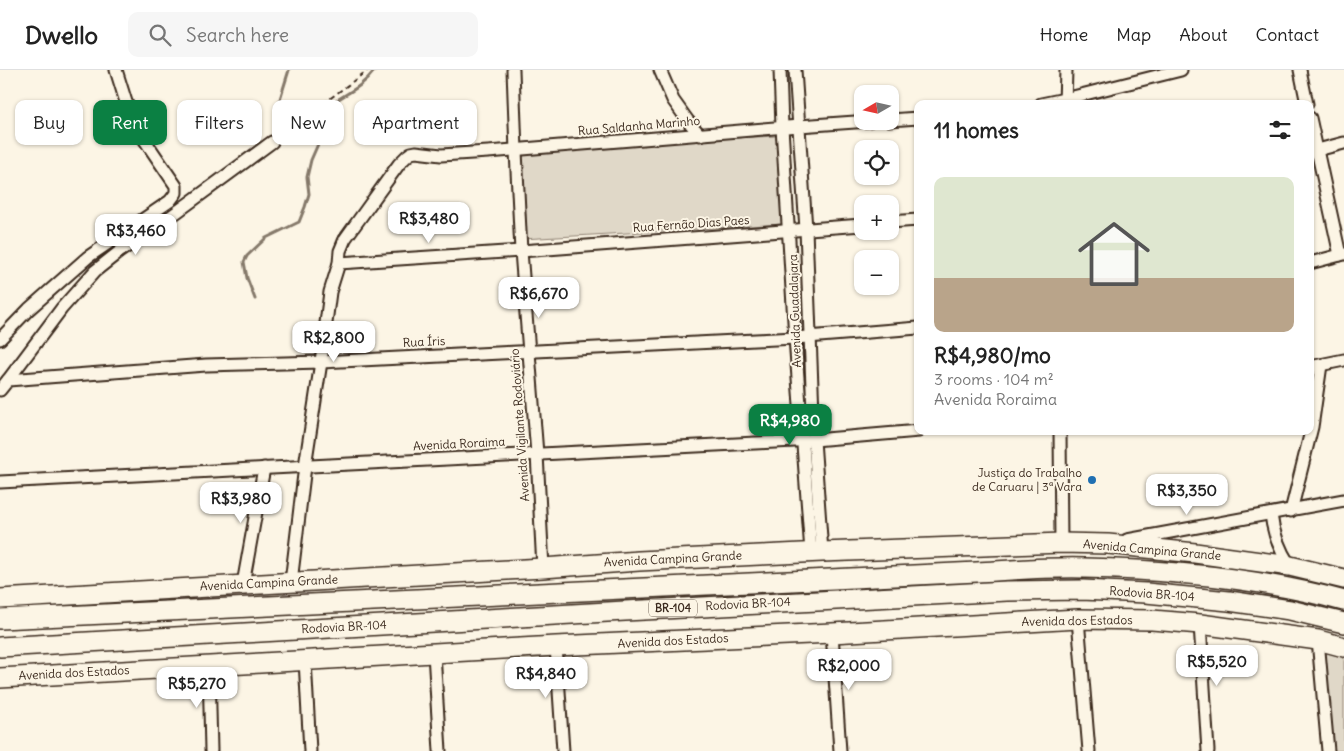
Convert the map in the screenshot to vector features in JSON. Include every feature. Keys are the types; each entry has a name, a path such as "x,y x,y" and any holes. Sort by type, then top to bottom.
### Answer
{"main road":[{"name":"Avenida Campina Grande","path":"0,599 639,561 1061,543 1108,544 1195,553 1290,566 1344,579"},
{"name":"Rodovia BR-104","path":"0,619 1082,568 1148,571 1224,578 1281,587 1344,601"},
{"name":"Rodovia BR-104","path":"0,647 1007,591 1082,590 1146,593 1229,601 1290,610 1344,623"},
{"name":"Avenida dos Estados","path":"0,678 556,646 1078,619 1152,620 1200,624 1318,640 1344,647"}],"street":[{"path":"0,339 29,309 83,261 170,201 176,193 175,184 135,123 116,70"},
{"name":"Avenida Vigilante Rodoviário","path":"513,70 521,251 537,454 543,568"},
{"path":"660,70 673,100 700,135"},
{"path":"780,70 795,338 808,440"},
{"name":"Avenida Guadalajara","path":"795,70 806,229 810,337 808,440 816,552"},
{"path":"1065,100 1066,70"},
{"path":"1069,100 1181,70"},
{"path":"1300,70 1306,100"},
{"path":"899,119 914,118"},
{"name":"Rua Saldanha Marinho","path":"339,263 342,245 350,232 399,164 411,153 441,155 516,150 854,122"},
{"path":"2,386 62,308 96,271 119,252 272,142"},
{"path":"1314,151 1344,143"},
{"path":"1314,155 1342,254 1314,262"},
{"path":"899,221 914,220"},
{"name":"Rua Fernão Dias Paes","path":"339,263 521,251 854,225"},
{"path":"291,582 305,466 330,292 339,263"},
{"name":"Rua Íris","path":"2,386 206,365 321,362 528,350 795,338 914,328"},
{"path":"1314,387 1315,366 1344,360"},
{"name":"Avenida Roraima","path":"0,482 808,440 914,431"},
{"path":"1060,435 1061,543"},
{"path":"1290,511 1310,435"},
{"path":"243,584 264,468"},
{"path":"1108,544 1344,500"},
{"path":"1271,514 1272,529 1276,541 1290,566"},
{"path":"1078,619 1088,751"},
{"path":"1200,624 1208,751"},
{"path":"832,633 840,751"},
{"path":"1318,640 1328,751"},
{"path":"556,646 563,751"},
{"path":"434,653 440,751"},
{"path":"305,660 310,751"},
{"path":"209,666 211,751"}],"path":[{"path":"328,100 368,70"}],"shaded area":[{"path":"777,136 784,224 522,239 519,148"},
{"path":"1320,650 1344,658 1344,751 1327,751"}],"waterway":[{"path":"281,100 289,70"},
{"path":"255,299 247,278 244,262 247,256 266,238 299,222 309,194 307,177 311,160 318,144 328,132 325,109 356,88 374,71"}],"place":[{"name":"Justiça do Trabalho de Caruaru | 3ª Vara","path":"1092,480"}]}
